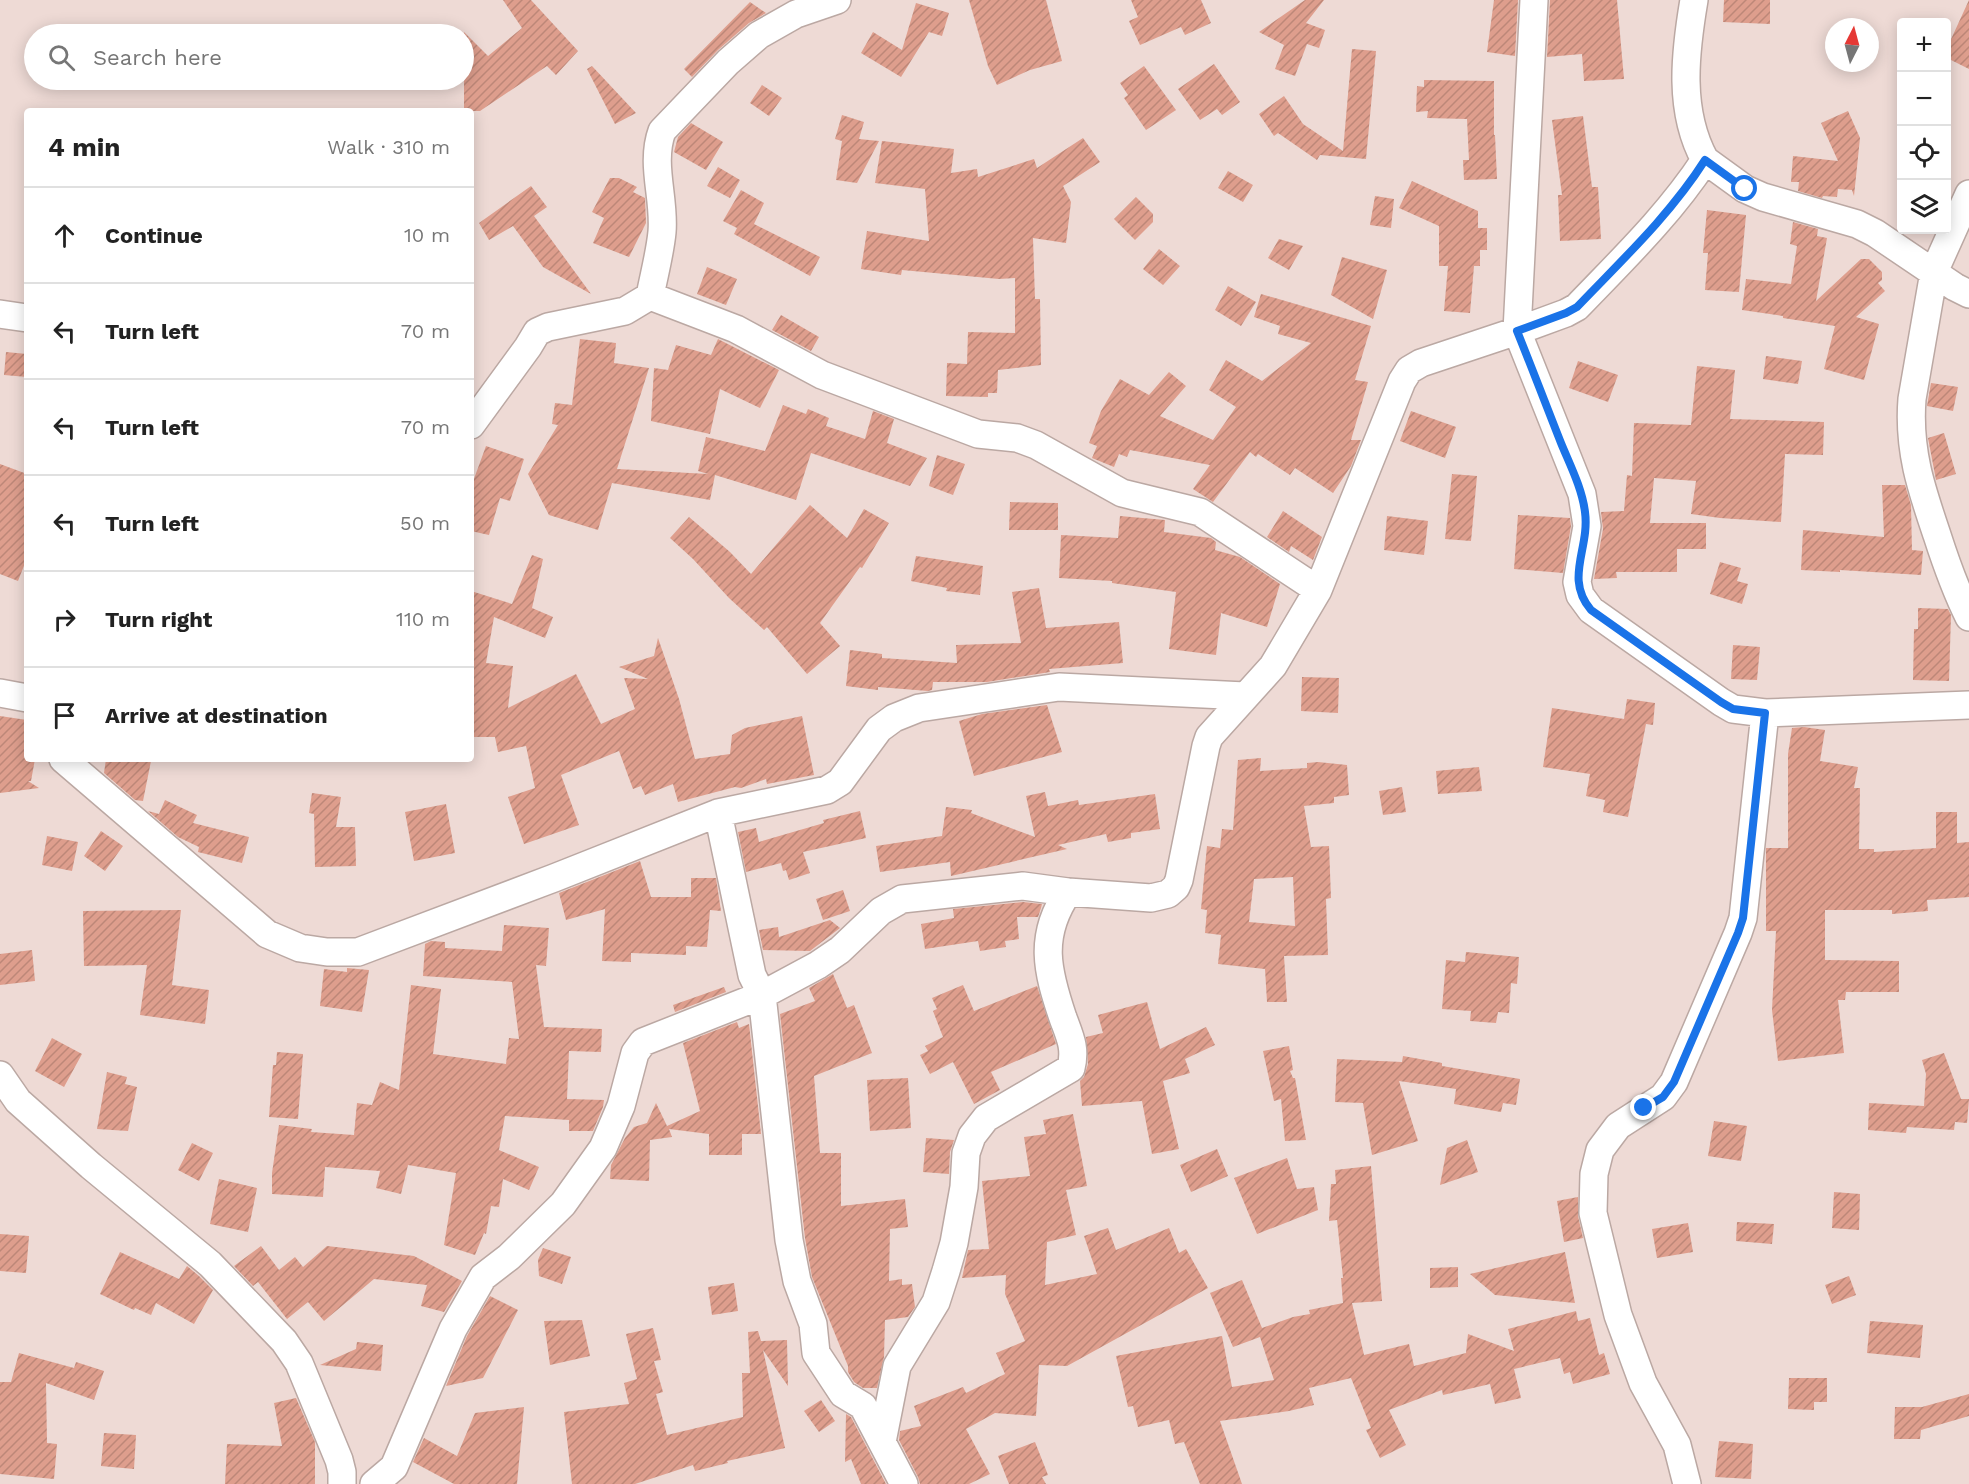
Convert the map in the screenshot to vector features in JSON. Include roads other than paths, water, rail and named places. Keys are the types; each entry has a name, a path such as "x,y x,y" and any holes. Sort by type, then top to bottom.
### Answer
{"street":[{"path":"474,420 537,332 548,327 625,311 650,296 662,232 657,145 662,131 728,62 759,35 796,14 837,0"},
{"path":"1534,0 1517,331 1581,494 1587,526 1577,582 1580,595 1591,610 1733,709 1765,713 1969,705"},
{"path":"1694,0 1686,66 1686,98 1690,122 1705,160 1745,189 1763,198 1857,224 1875,232 1955,287 1969,294"},
{"path":"374,1484 394,1467 453,1329 483,1277 509,1257 563,1204 603,1148 621,1106 635,1053 643,1042 762,994 818,965 840,950 881,911 902,899 1023,886 1151,898 1168,894 1176,887 1209,737 1282,654 1318,590 1402,381 1409,370 1432,358 1517,331 1577,307 1631,253 1691,181 1705,160"},
{"path":"1969,194 1934,272 1911,399 1911,444 1922,489 1950,574 1969,617"},
{"path":"650,296 736,329 822,375 978,434 1017,438 1036,445 1122,493 1200,512 1318,590"},
{"path":"0,314 24,318"},
{"path":"66,762 267,934 300,948 327,952 358,952 718,813 827,790 840,782 879,729 894,718 919,708 1059,687 1245,696"},
{"path":"0,693 24,697"},
{"path":"1687,1484 1677,1445 1642,1383 1618,1315 1593,1213 1594,1174 1600,1150 1617,1126 1663,1097 1674,1082 1738,933 1743,918 1765,713"},
{"path":"718,813 752,975 762,994 789,1240 797,1281 813,1324 816,1353 843,1394 863,1406 904,1484"},
{"path":"882,1443 897,1366 936,1302 946,1271 954,1243 964,1186 966,1154 972,1136 986,1118 1071,1068 1074,1048 1051,981 1048,944 1055,914 1068,892"},
{"path":"0,1075 18,1101 91,1166 210,1264 284,1341 299,1363 339,1460 342,1484"}]}
